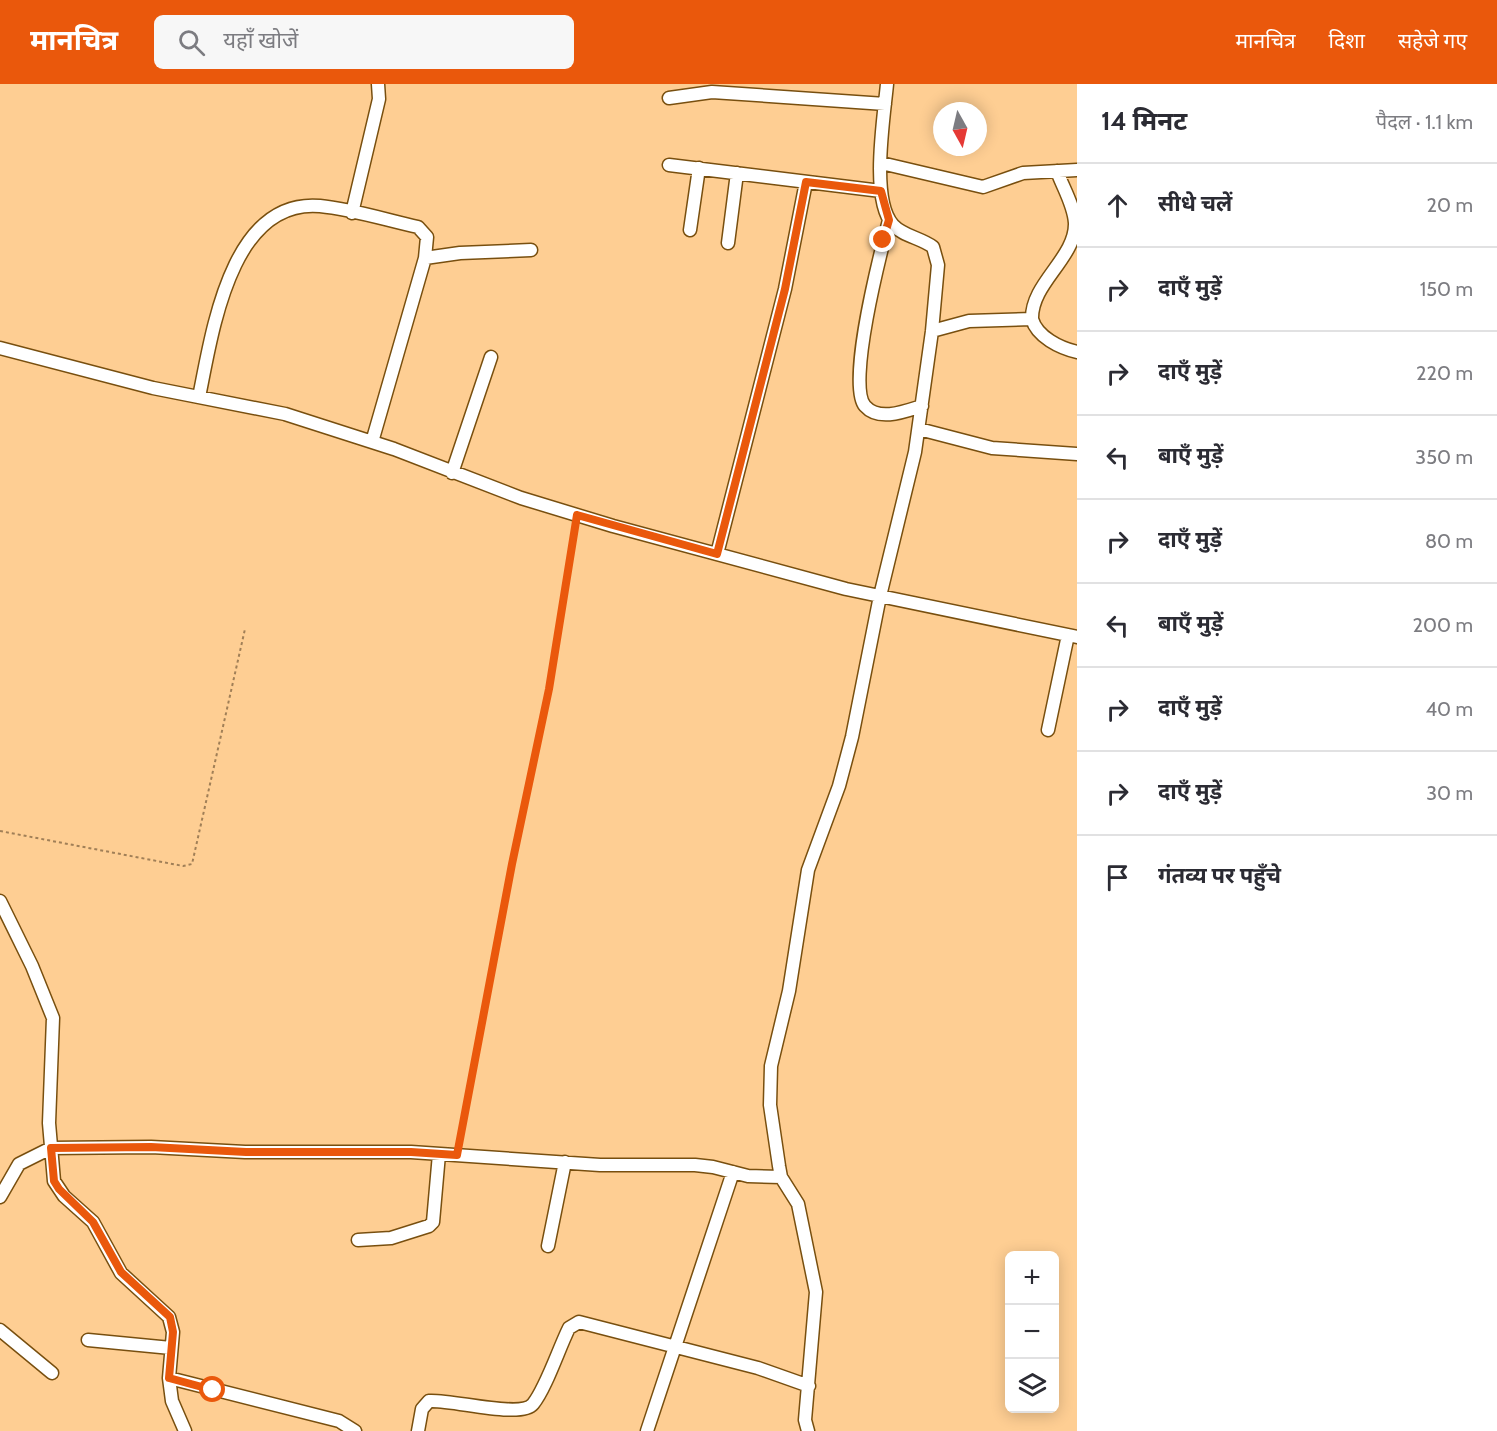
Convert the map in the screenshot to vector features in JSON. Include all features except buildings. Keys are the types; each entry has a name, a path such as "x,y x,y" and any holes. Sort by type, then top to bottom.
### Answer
{"street":[{"path":"352,213 379,99 378,84"},
{"path":"887,84 881,191 889,220 868,312 859,374 860,398 871,411 883,414 922,406"},
{"path":"669,99 712,92 885,104"},
{"path":"881,163 983,187 1023,173 1077,170"},
{"path":"669,165 881,191"},
{"path":"690,230 699,168"},
{"path":"1032,319 1043,286 1074,232 1074,214 1057,171"},
{"path":"728,243 737,173"},
{"path":"717,554 785,289 806,182"},
{"path":"199,397 227,280 248,241 278,214 292,208 320,206 418,227 428,237 425,258 372,442"},
{"path":"808,1431 806,1420 816,1310 815,1284 798,1204 781,1177 770,1105 771,1066 789,992 808,870 839,786 919,429 932,332 937,255 933,247 925,241 901,232 889,220"},
{"path":"425,258 460,253 531,250"},
{"path":"932,332 969,321 1032,319"},
{"path":"1032,319 1044,335 1057,345 1077,352"},
{"path":"0,348 199,397 285,414 372,442 452,473 577,515 717,554 880,596 1072,636 1048,730"},
{"path":"452,473 491,357"},
{"path":"919,429 992,448 1077,454"},
{"path":"0,901 32,966 53,1018 53,1069 49,1123 54,1181 59,1189 93,1222 121,1272 170,1317 173,1332 169,1378 174,1408 185,1431"},
{"path":"0,1197 19,1164 51,1148 151,1147 246,1152 439,1154 600,1165 695,1165 759,1177 781,1177"},
{"path":"358,1240 391,1238 429,1226 433,1221 439,1154"},
{"path":"548,1246 565,1162"},
{"path":"647,1431 733,1172"},
{"path":"418,1431 422,1409 429,1401 449,1401 517,1411 530,1407 572,1324 584,1323 676,1346 758,1368 809,1386"},
{"path":"0,1329 52,1373"},
{"path":"88,1340 171,1348"},
{"path":"169,1378 339,1421 356,1431"}],"path":[{"path":"457,1155 512,864 549,689 577,515"},
{"path":"0,831 183,866 192,864 245,629"}],"route":[{"path":"213,1390 169,1378 173,1332 170,1317 121,1272 93,1222 59,1189 52,1171 51,1148 151,1147 246,1152 411,1152 457,1155 512,864 549,689 577,515 717,554 785,289 806,182 881,191 889,220 883,240"}]}
